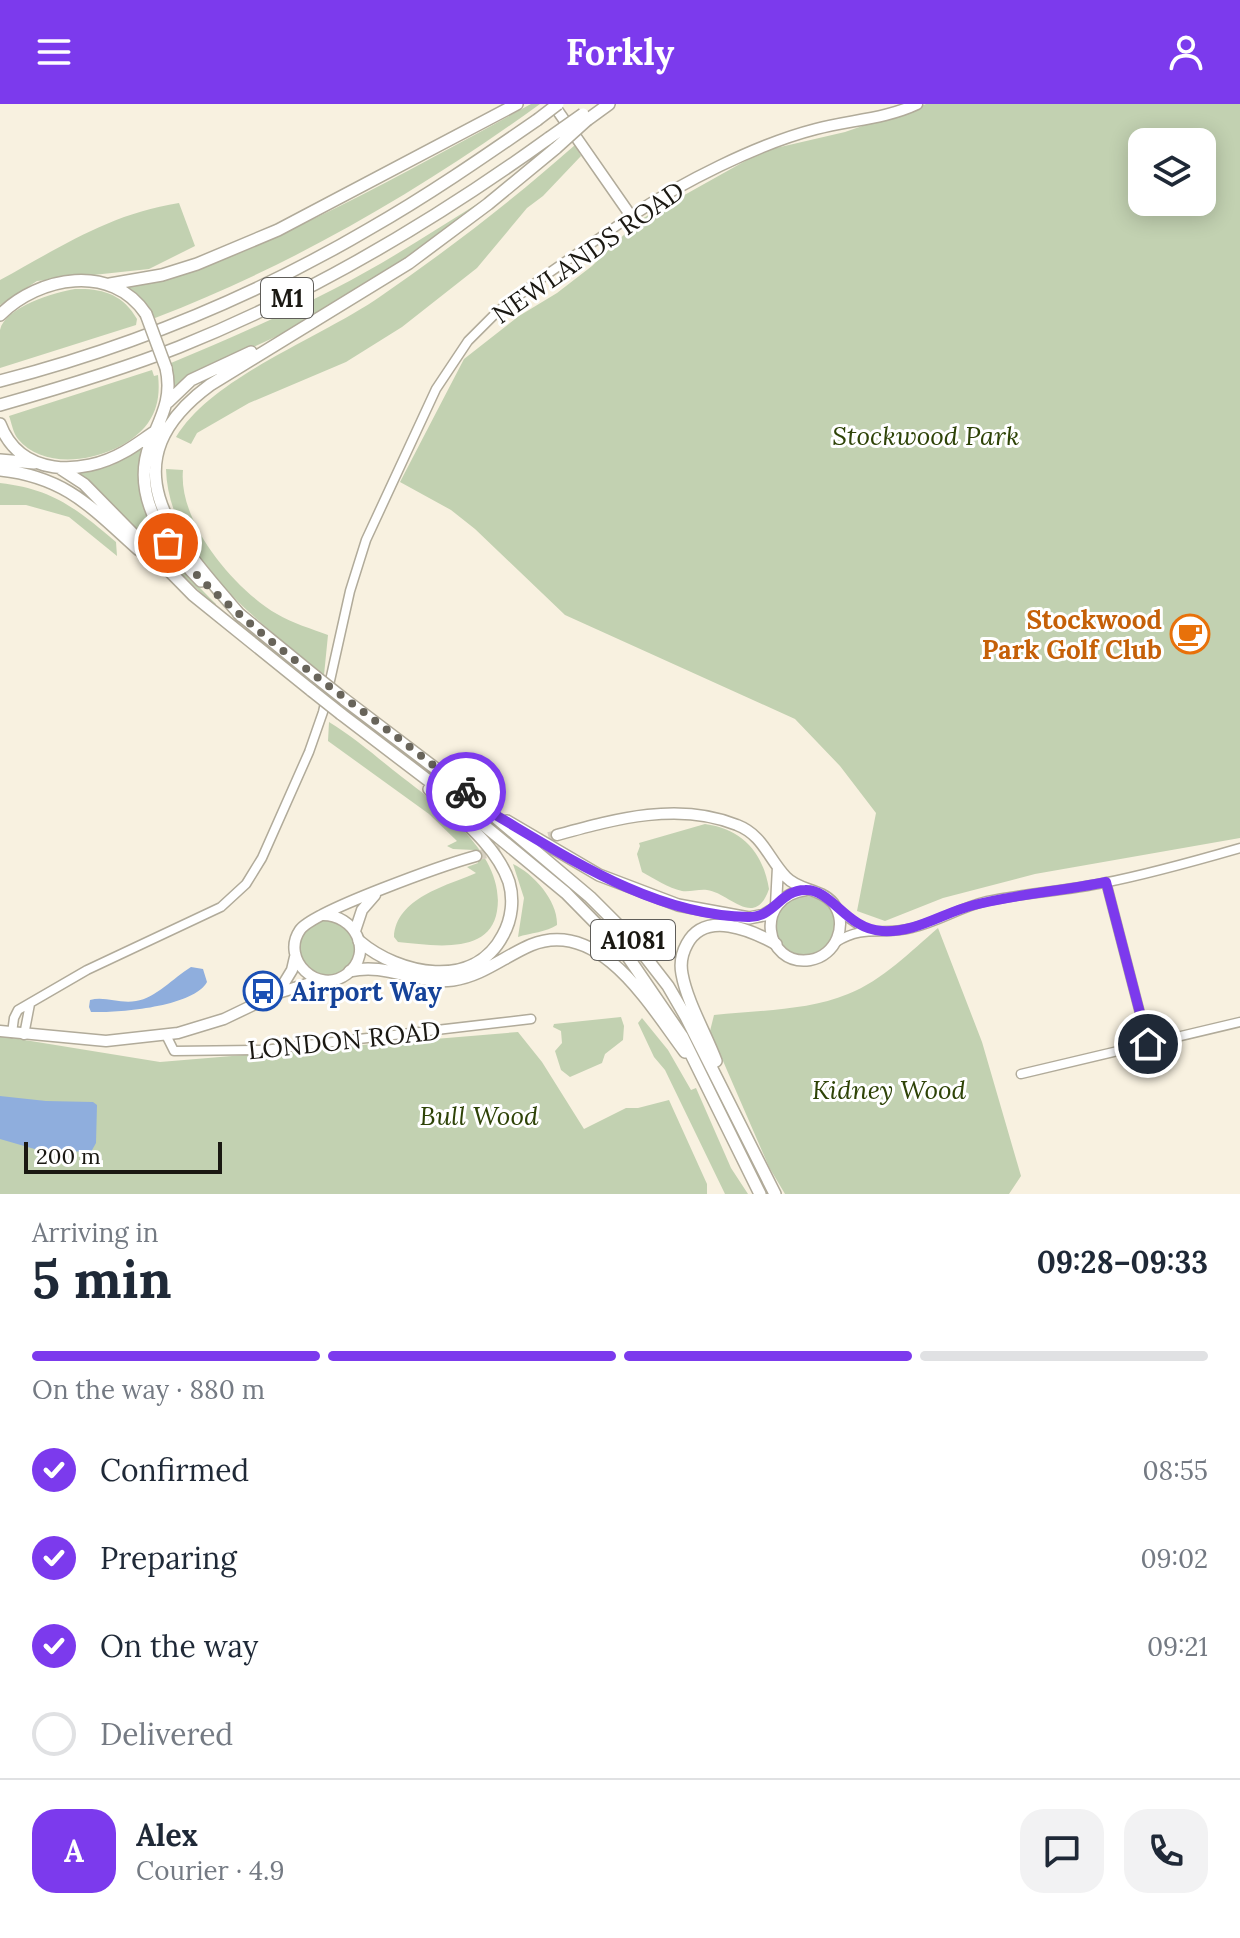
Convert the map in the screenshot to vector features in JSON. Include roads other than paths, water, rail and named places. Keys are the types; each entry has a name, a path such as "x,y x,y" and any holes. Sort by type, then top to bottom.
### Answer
{"highway":[{"path":"110,284 162,275 197,264 278,230 517,104"},
{"name":"M1","path":"0,381 107,349 168,326 307,264 457,175 556,104"},
{"path":"241,616 191,559 176,537 159,500 157,461 168,429 198,393 409,263 488,204 597,104"},
{"path":"585,117 609,104"},
{"name":"M1","path":"0,405 122,368 180,347 264,310 382,248 552,143"},
{"path":"0,315 23,298 55,285 85,280 110,284 133,296 146,314 166,368 168,402"},
{"path":"0,460 61,469 112,458 157,431 168,402 185,384 296,333"},
{"path":"0,424 13,447 35,463"},
{"name":"A1081","path":"157,431 148,451 145,472 148,500 157,525 189,569 241,616 590,897 649,959 686,1017 775,1194"},
{"name":"A1081","path":"61,469 84,484 174,578 226,624 446,794 582,907 626,954 682,1036 760,1194"},
{"path":"0,470 29,474 70,491 174,578"},
{"name":"A1081","path":"357,936 377,954 400,964 420,970 453,971 480,961 492,951 507,928 511,913 509,883 501,863 489,847 395,755"},
{"name":"A1081","path":"482,807 581,866 678,905 749,918 764,915 775,907"},
{"name":"A1081","path":"735,1114 685,985 682,956 691,938 699,931 715,926 746,929 776,944"},
{"name":"A1081","path":"350,971 371,967 413,977 451,980 482,971 542,942 569,940 583,944 614,964 637,989 701,1076"}],"main road":[{"path":"556,104 631,216"},
{"name":"NEWLANDS ROAD","path":"631,216 684,184 784,139 816,129 880,117 917,104"},
{"path":"557,835 634,816 698,815 737,825 758,837 788,880 824,895 837,909 840,920 836,942 821,956 811,960 791,957 776,944 770,927 778,867"},
{"path":"376,893 362,910 357,936 360,952 350,971 337,980 320,980 305,972 295,957 295,941 302,927 322,915 420,874 476,856"},
{"path":"775,907 794,891 806,890"},
{"path":"322,915 338,917 357,936"},
{"name":"LONDON ROAD","path":"278,993 292,970 295,957"},
{"name":"LONDON ROAD","path":"6,1032 106,1041 166,1035 224,1019 278,993 320,980"}],"street":[{"name":"NEWLANDS ROAD","path":"6,1032 18,1010 87,970 221,907 246,884 268,846 317,732 350,591 366,540 442,378 468,341 497,312 631,216"},
{"path":"836,942 847,935 866,930 906,930 989,901 1106,882 1240,848"},
{"path":"1106,882 1148,1044"},
{"path":"837,909 866,930"},
{"path":"24,1035 30,1003"},
{"name":"LONDON ROAD","path":"166,1035 174,1051 264,1050 531,1019"},
{"path":"1021,1074 1240,1022"}],"water":[{"path":"191,967 203,969 207,982 187,997 136,1010 91,1012 90,1000 130,1002 143,999"},
{"path":"0,1096 93,1102 97,1105 96,1143 91,1152 38,1150 0,1139"}],"tunnel":[{"path":"476,856 557,835"}],"place":[{"name":"Stockwood Park Golf Club","path":"1190,634"},
{"name":"Airport Way","path":"263,991"}],"park label":[{"name":"Stockwood Park","path":"926,435"},
{"name":"Kidney Wood","path":"889,1089"},
{"name":"Bull Wood","path":"479,1115"}]}
